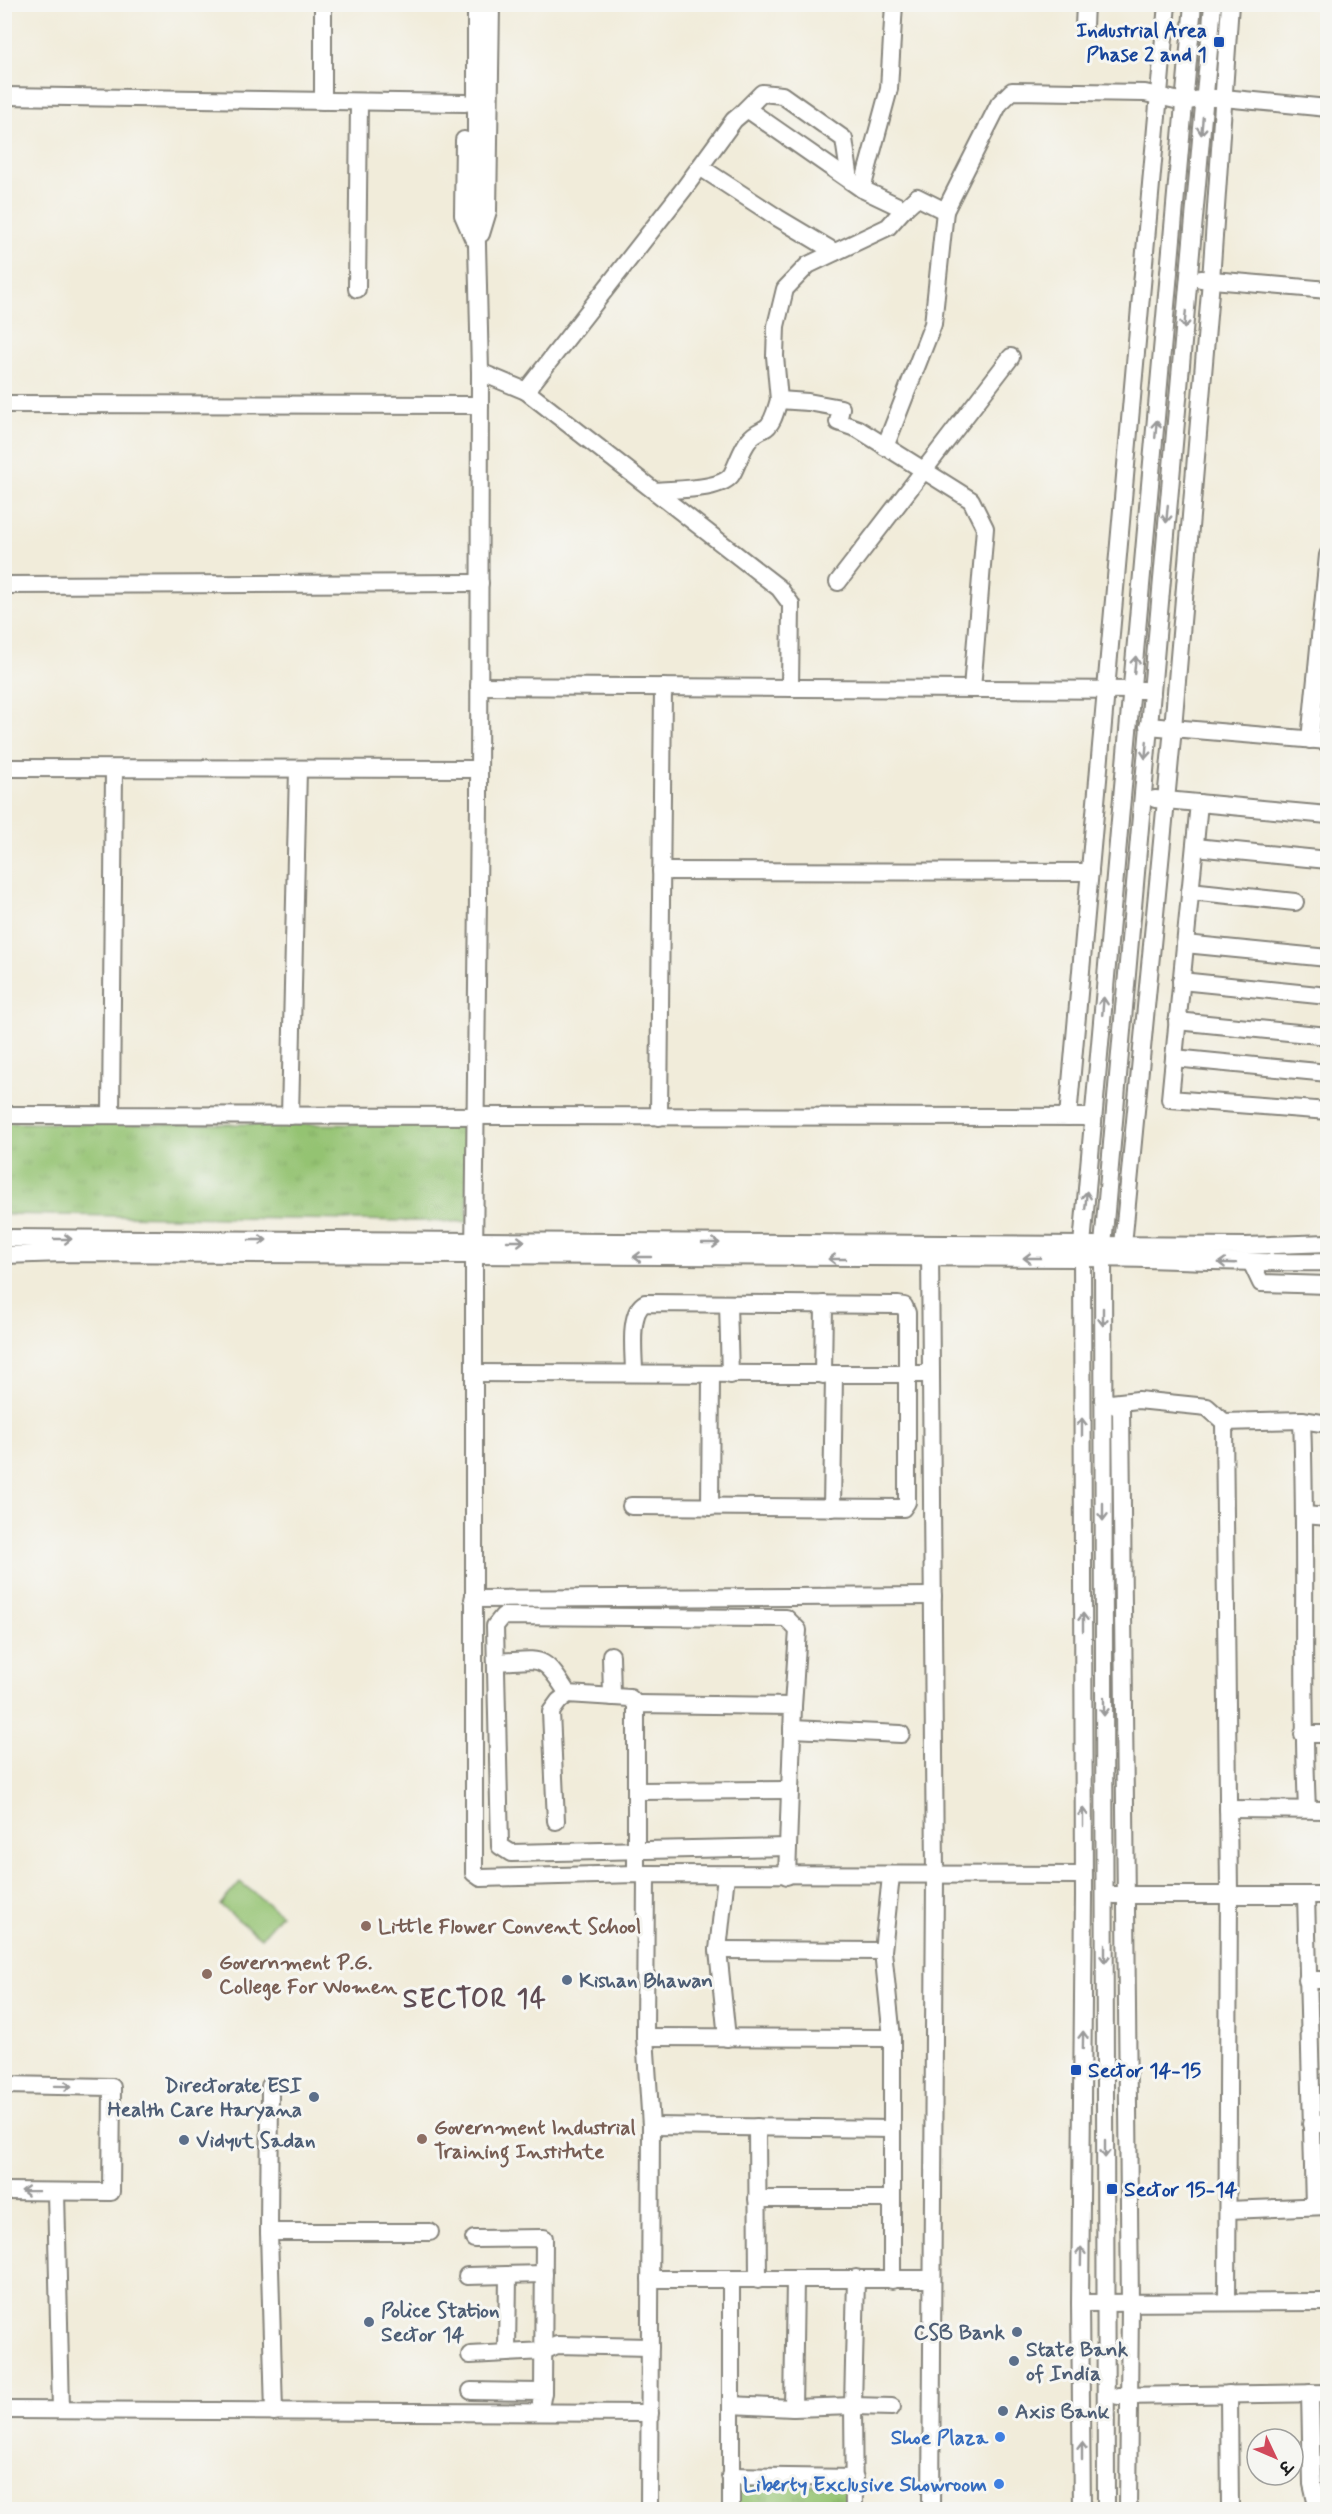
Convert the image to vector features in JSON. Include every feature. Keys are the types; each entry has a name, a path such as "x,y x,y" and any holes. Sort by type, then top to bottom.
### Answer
{"street":[{"path":"323,4 323,101"},
{"path":"465,4 463,215 477,247"},
{"path":"476,4 480,583 474,1249 474,1873 481,1878 641,1874 935,1876 1083,1880 1104,1890 1126,1894 1328,1895"},
{"path":"477,247 488,211 491,4"},
{"path":"856,185 889,89 894,4"},
{"path":"1084,27 1085,4"},
{"path":"1068,1117 1167,4"},
{"path":"1082,2510 1080,2303 1083,1880 1082,1252 1193,4"},
{"path":"1106,2510 1104,1890 1107,1401 1103,1252 1151,690 1214,4"},
{"path":"1123,1245 1173,728 1230,4"},
{"path":"885,447 933,324 945,211 999,104 1007,94 1019,91 1135,93 1184,102 1205,98 1223,98 1328,108"},
{"path":"526,391 735,120 762,93 782,94 844,139 856,185"},
{"path":"4,96 465,104"},
{"path":"357,289 359,102"},
{"path":"744,111 747,109 766,121 856,185 904,209"},
{"path":"700,167 835,252"},
{"path":"656,491 717,484 728,479 750,439 759,431 766,429 779,400 775,356 776,326 785,290 808,265 888,227 917,196 945,211"},
{"path":"1188,278 1328,290"},
{"path":"838,582 1011,357"},
{"path":"480,372 526,391 779,588 791,604 790,688"},
{"path":"779,400 841,408 838,422 858,429 923,472 971,500 985,528 972,689"},
{"path":"4,404 480,405"},
{"path":"1310,740 1325,614 1328,555"},
{"path":"4,585 480,583"},
{"path":"479,686 1151,690"},
{"path":"659,1117 663,687"},
{"path":"1148,726 1328,741"},
{"path":"4,768 479,769"},
{"path":"111,1115 114,769"},
{"path":"290,1116 298,769"},
{"path":"1142,798 1328,815"},
{"path":"1199,803 1170,1099 1328,1111"},
{"path":"1195,847 1328,860"},
{"path":"661,871 1090,872"},
{"path":"1190,891 1295,902"},
{"path":"1185,944 1328,958"},
{"path":"1181,981 1328,996"},
{"path":"1177,1021 1328,1036"},
{"path":"1174,1058 1328,1073"},
{"path":"4,1115 1093,1117"},
{"path":"4,1238 474,1249"},
{"path":"1103,1252 1123,1245 1246,1246 1328,1243"},
{"path":"4,1255 474,1249 930,1251 1103,1252 1252,1264 1328,1262"},
{"path":"930,1251 935,1876 931,2510"},
{"path":"1252,1264 1260,1283 1328,1285"},
{"path":"631,1506 903,1508 907,1502 907,1313 904,1306 645,1303 639,1306 634,1315 634,1372"},
{"path":"728,1304 730,1375"},
{"path":"824,1304 832,1508"},
{"path":"474,1374 634,1372 711,1375 931,1374"},
{"path":"710,1507 711,1375"},
{"path":"1107,1401 1138,1400 1207,1407 1224,1422 1302,1420 1328,1424"},
{"path":"1107,1401 1122,1409 1130,2304 1128,2510"},
{"path":"1302,1420 1305,1515 1303,1734 1307,1809"},
{"path":"1224,1422 1229,1893 1227,2302"},
{"path":"1305,1515 1328,1517"},
{"path":"473,1599 933,1596"},
{"path":"787,1876 798,1630 786,1618 503,1616 495,1626 500,1846 511,1853 636,1848 788,1847"},
{"path":"611,1655 612,1697"},
{"path":"496,1662 538,1660 545,1663 568,1694"},
{"path":"556,1821 551,1712 568,1694 630,1698 636,1704 793,1706"},
{"path":"636,1704 636,1848 641,1874 645,2037 651,2126 649,2510"},
{"path":"792,1729 902,1734"},
{"path":"1303,1734 1328,1734"},
{"path":"636,1791 790,1790"},
{"path":"1228,1809 1328,1809"},
{"path":"726,1875 718,1950 727,2038"},
{"path":"891,1876 883,1951 892,2038 892,2280"},
{"path":"1228,2210 1321,2206 1319,2124 1307,1980 1306,1895"},
{"path":"718,1950 883,1951"},
{"path":"1307,1980 1328,1980"},
{"path":"645,2037 892,2038"},
{"path":"4,2085 112,2087 111,2192 4,2191"},
{"path":"270,2086 269,2232 274,2412"},
{"path":"651,2126 892,2129"},
{"path":"757,2127 758,2280"},
{"path":"56,2192 61,2410"},
{"path":"757,2199 892,2199"},
{"path":"269,2232 430,2232"},
{"path":"474,2239 544,2238 544,2351 540,2413"},
{"path":"467,2276 544,2274"},
{"path":"507,2353 508,2275"},
{"path":"854,2510 853,2406 856,2278"},
{"path":"650,2279 932,2279"},
{"path":"730,2510 731,2279"},
{"path":"793,2408 795,2280"},
{"path":"1080,2303 1328,2302"},
{"path":"470,2355 544,2351 557,2346 650,2348"},
{"path":"471,2391 543,2392"},
{"path":"1310,2393 1320,2484 1318,2510"},
{"path":"1106,2396 1328,2393"},
{"path":"1229,2394 1230,2510"},
{"path":"731,2405 793,2408 892,2407"},
{"path":"4,2410 650,2414"},
{"path":"730,2476 855,2478"}],"green space":[{"path":"5,1123 469,1125 467,1222 5,1214"},
{"path":"240,1882 281,1914 261,1938 220,1905"},
{"path":"737,2484 847,2485 847,2509 736,2510"}],"place":[{"name":"Industrial Area Phase 2 and 1","path":"1219,42"},
{"name":"Little Flower Convent School","path":"366,1926"},
{"name":"Government P.G. College For Women","path":"207,1974"},
{"name":"Kishan Bhawan","path":"567,1980"},
{"name":"Sector 14-15","path":"1076,2070"},
{"name":"Directorate ESI Health Care Haryana","path":"314,2097"},
{"name":"Government Industrial Training Institute","path":"422,2139"},
{"name":"Vidyut Sadan","path":"184,2140"},
{"name":"Sector 15-14","path":"1112,2189"},
{"name":"Police Station Sector 14","path":"369,2322"},
{"name":"CSB Bank","path":"1017,2332"},
{"name":"State Bank of India","path":"1014,2361"},
{"name":"Axis Bank","path":"1003,2411"},
{"name":"Shoe Plaza","path":"1000,2437"},
{"name":"Liberty Exclusive Showroom","path":"999,2484"}],"district":[{"name":"SECTOR 14","path":"475,1998"}]}
